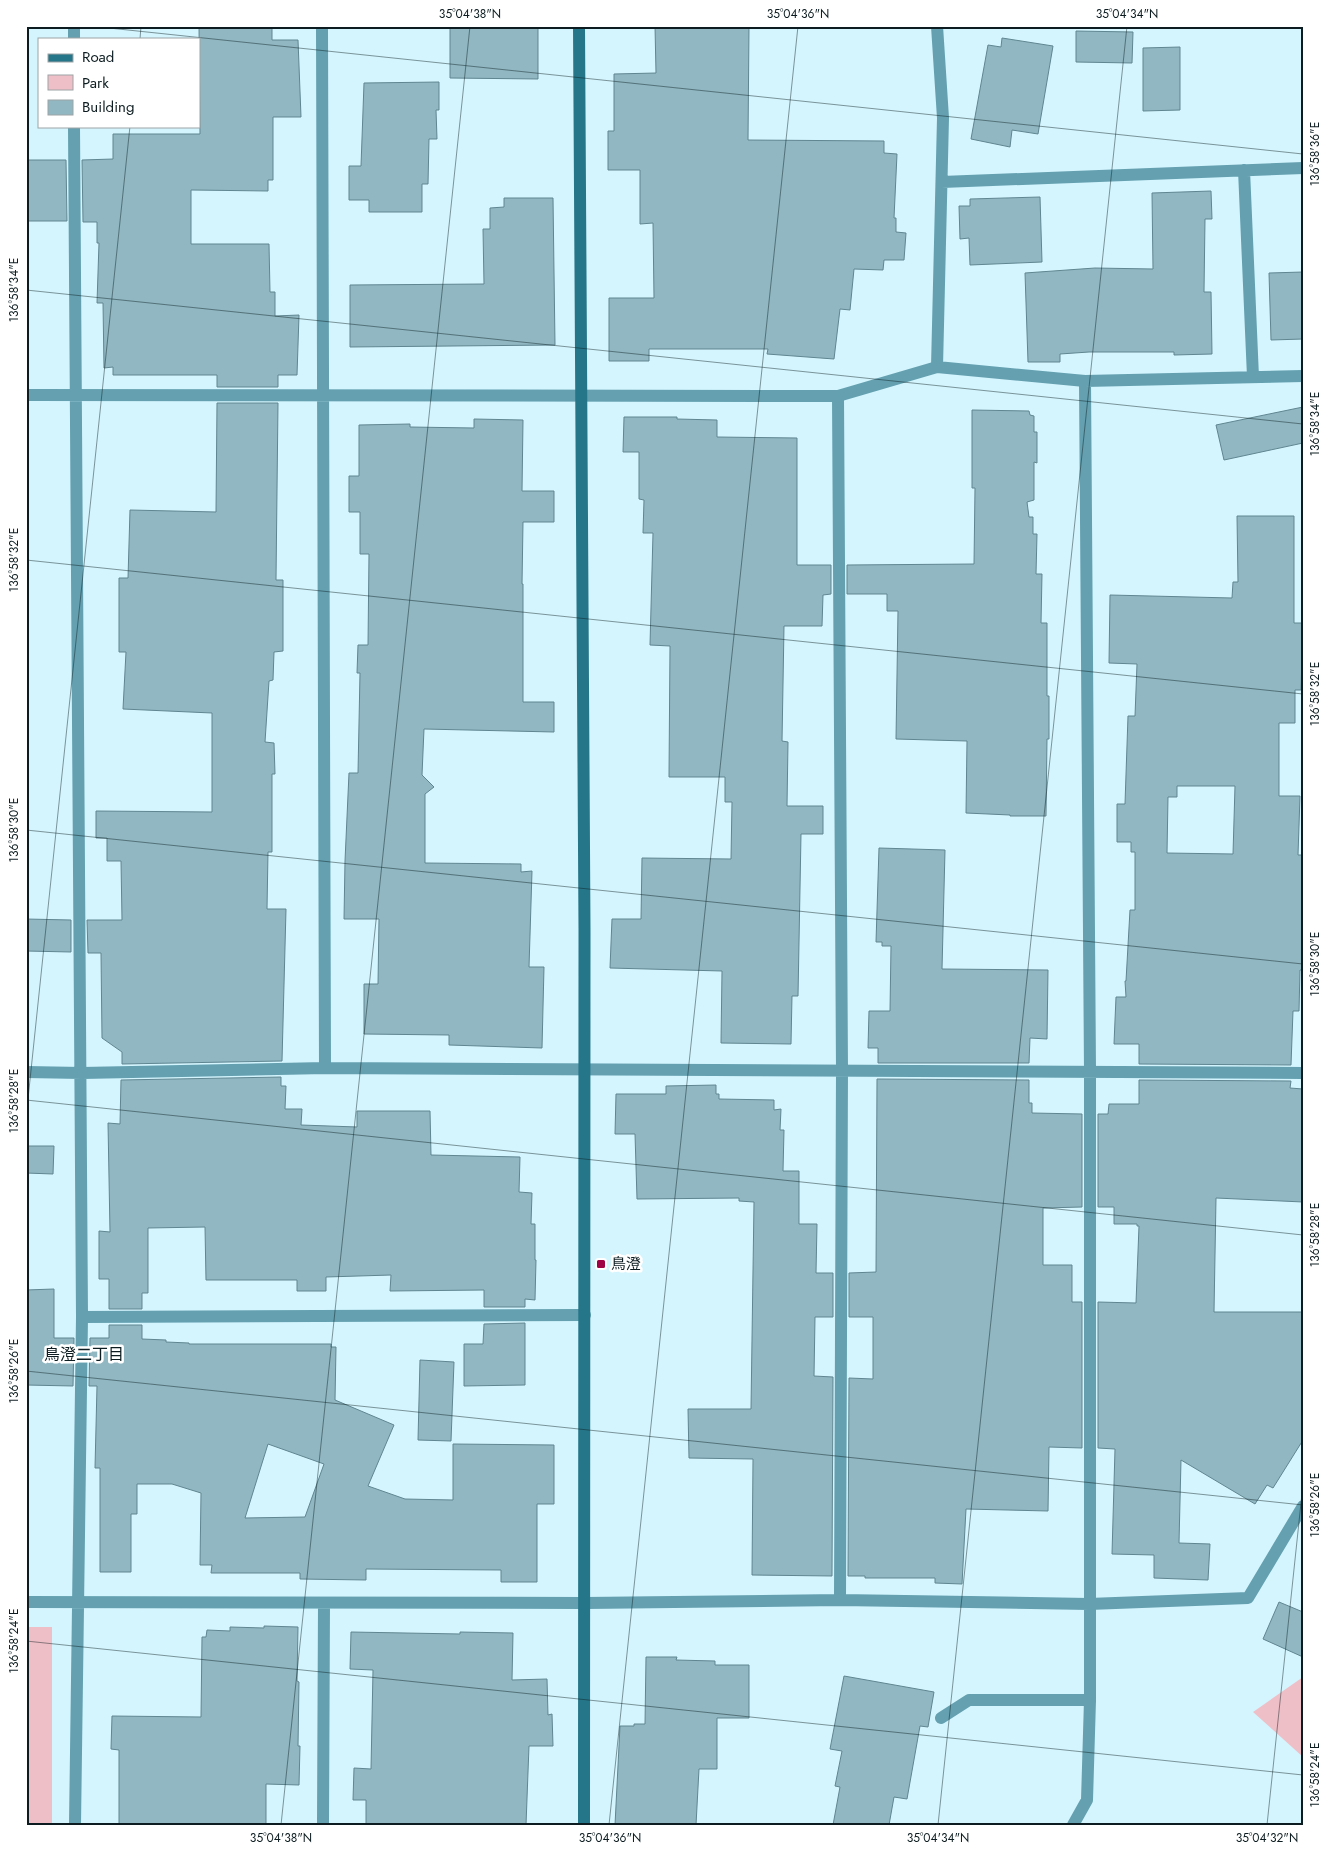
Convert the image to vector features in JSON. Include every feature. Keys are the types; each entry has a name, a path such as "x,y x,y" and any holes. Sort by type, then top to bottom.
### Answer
{"street":[{"path":"322,26 326,1068"},
{"path":"579,26 583,396 585,1070 584,1825"},
{"path":"937,367 943,118 938,26"},
{"path":"74,128 82,1073 82,1317 75,1825"},
{"path":"942,182 1303,168"},
{"path":"1244,170 1253,377"},
{"path":"26,395 838,396 937,367 1085,381 1303,376"},
{"path":"1072,1825 1087,1800 1090,1700 1090,1071 1085,381"},
{"path":"838,396 842,1070 840,1600"},
{"path":"26,1072 82,1073 326,1068 1303,1073"},
{"path":"82,1317 585,1315"},
{"path":"26,1602 324,1603 840,1600 1089,1604 1248,1598 1303,1506"},
{"path":"323,1825 324,1603"},
{"path":"940,1718 968,1700 1090,1700"}],"green space":[{"path":"26,1627 52,1627 52,1825 26,1825"},
{"path":"1303,1677 1303,1757 1253,1712"}],"building":[{"path":"199,26 272,26 272,40 298,40 301,117 273,117 273,180 268,180 268,191 191,190 191,244 269,244 270,292 275,292 275,316 299,315 297,375 278,375 278,387 217,387 217,375 113,375 113,367 104,368 103,303 97,303 99,243 97,243 97,222 83,222 82,160 113,159 113,134 200,134"},
{"path":"450,26 538,26 538,79 450,78"},
{"path":"655,26 749,26 748,140 884,141 884,153 897,154 894,218 896,218 896,232 906,233 904,260 884,260 883,270 854,269 850,310 840,309 834,359 767,354 768,349 649,349 649,361 609,361 609,298 654,298 653,223 640,224 640,170 608,170 608,131 614,131 614,74 656,73"},
{"path":"1076,31 1133,32 1132,63 1076,62"},
{"path":"1002,38 1053,46 1038,134 1012,130 1010,147 971,139 988,45 1001,47"},
{"path":"1180,47 1180,110 1143,111 1143,48"},
{"path":"439,82 439,110 436,110 437,139 429,139 428,184 422,184 422,212 369,212 369,200 349,200 349,166 361,166 364,83"},
{"path":"26,160 66,160 67,221 26,221"},
{"path":"1211,191 1212,219 1205,219 1204,292 1211,292 1212,354 1174,355 1174,352 1089,352 1060,354 1060,362 1028,362 1025,273 1095,268 1153,269 1152,193"},
{"path":"1040,197 1042,262 970,265 969,238 960,239 959,206 970,206 970,199"},
{"path":"504,198 553,198 555,345 350,347 350,285 484,284 483,229 490,229 490,208 504,207"},
{"path":"1303,272 1303,339 1271,340 1269,273"},
{"path":"217,403 278,403 276,580 283,580 283,651 274,652 273,680 269,681 265,742 274,743 275,774 272,774 272,852 268,852 267,909 286,909 282,1061 122,1064 122,1052 102,1038 101,953 88,953 87,920 122,920 121,861 107,861 107,838 96,838 96,811 212,812 212,713 123,709 126,652 119,652 119,578 128,578 130,510 216,512"},
{"path":"1303,407 1303,443 1224,460 1216,425"},
{"path":"972,410 1029,411 1030,415 1034,416 1034,432 1037,432 1037,463 1034,462 1034,500 1027,502 1029,517 1033,517 1033,534 1037,534 1036,574 1042,574 1041,623 1047,623 1049,739 1047,739 1046,816 966,813 967,741 896,739 898,611 887,611 887,594 847,594 847,565 974,564 975,488 972,488"},
{"path":"624,417 677,417 677,419 717,420 717,437 797,438 797,565 831,565 831,594 823,595 822,626 784,626 782,741 788,742 787,806 823,806 823,834 801,834 798,996 792,996 791,1044 721,1043 722,971 610,968 612,919 641,919 642,858 731,859 732,802 725,802 725,777 669,777 670,646 650,645 653,533 643,533 644,500 639,499 639,452 623,452"},
{"path":"474,419 523,420 522,491 554,491 554,522 523,522 522,584 523,702 554,702 554,732 424,729 422,775 434,787 425,794 425,863 521,864 521,872 532,871 529,967 544,967 542,1048 449,1045 449,1035 364,1034 364,984 378,984 379,919 344,919 349,773 358,773 360,673 357,673 358,645 368,645 369,554 360,554 360,512 349,512 349,476 359,476 359,425 410,424 410,427 474,428"},
{"path":"1237,516 1294,516 1294,623 1303,623 1301,690 1295,690 1295,723 1279,723 1279,796 1300,796 1298,855 1302,855 1303,970 1300,970 1299,1011 1293,1011 1291,1065 1139,1064 1139,1044 1114,1044 1116,997 1126,997 1125,981 1130,910 1135,910 1135,852 1131,852 1131,842 1117,842 1117,804 1125,804 1128,716 1135,716 1137,664 1109,663 1110,595 1232,598 1233,582 1238,582","holes":["1177,786 1235,786 1233,854 1167,853 1168,797 1177,797"]},
{"path":"879,848 945,850 942,969 1048,970 1047,1039 1030,1038 1029,1063 878,1063 878,1048 868,1048 869,1011 890,1011 891,946 882,946 882,942 876,942"},
{"path":"26,919 71,920 71,952 26,951"},
{"path":"281,1077 281,1086 286,1086 285,1109 302,1109 301,1125 357,1127 357,1111 430,1111 431,1155 520,1157 519,1192 532,1193 531,1224 535,1224 535,1300 525,1299 525,1307 484,1307 484,1290 390,1291 391,1275 326,1277 326,1291 297,1291 297,1280 206,1280 205,1227 148,1228 148,1293 142,1293 142,1309 109,1309 109,1279 99,1279 99,1231 110,1232 108,1123 120,1124 121,1080"},
{"path":"877,1079 1029,1080 1029,1103 1032,1103 1032,1113 1082,1114 1082,1207 1043,1208 1043,1265 1072,1265 1072,1302 1082,1302 1082,1448 1049,1447 1048,1511 966,1509 962,1584 935,1583 935,1578 865,1578 865,1576 848,1576 849,1378 873,1379 873,1317 849,1317 849,1273 876,1272"},
{"path":"1139,1080 1291,1081 1290,1088 1303,1089 1303,1202 1216,1198 1214,1312 1303,1312 1303,1440 1273,1488 1267,1485 1255,1504 1181,1460 1179,1543 1210,1544 1208,1580 1154,1578 1154,1555 1112,1554 1115,1449 1098,1448 1098,1302 1136,1303 1139,1226 1137,1224 1114,1224 1114,1207 1098,1207 1098,1114 1108,1114 1109,1104 1139,1104"},
{"path":"716,1085 716,1094 719,1094 719,1099 774,1100 774,1110 781,1109 780,1130 784,1130 783,1171 799,1171 799,1224 817,1224 816,1273 833,1273 833,1317 815,1317 814,1376 833,1377 832,1576 752,1575 753,1459 689,1458 688,1409 751,1409 754,1202 739,1201 739,1198 637,1199 635,1134 615,1134 616,1094 666,1094 666,1086"},
{"path":"27,1146 54,1146 53,1174 26,1173"},
{"path":"54,1289 54,1338 74,1338 73,1386 26,1385 26,1290"},
{"path":"525,1323 525,1385 464,1386 464,1344 483,1344 484,1324"},
{"path":"109,1325 142,1325 142,1339 166,1340 166,1342 189,1344 331,1344 331,1347 336,1347 335,1400 394,1425 368,1486 405,1499 453,1500 453,1444 554,1445 554,1504 537,1504 537,1582 501,1582 501,1570 366,1569 366,1580 300,1579 300,1573 211,1573 212,1565 200,1565 201,1493 172,1484 137,1484 137,1514 131,1514 131,1572 100,1572 100,1468 95,1468 97,1386 89,1386 90,1338 109,1338","holes":["268,1444 324,1464 305,1517 245,1518"]},
{"path":"420,1360 454,1362 451,1441 418,1440"},
{"path":"1279,1602 1303,1612 1303,1657 1263,1639"},
{"path":"264,1626 298,1627 299,1785 266,1784 266,1825 119,1825 119,1750 111,1749 112,1716 201,1717 202,1637 206,1637 207,1630 230,1631 230,1627 264,1628"},
{"path":"351,1632 513,1633 512,1680 547,1679 548,1715 552,1714 553,1746 529,1746 526,1825 366,1825 366,1800 353,1800 354,1768 371,1769 373,1670 350,1669"},
{"path":"646,1657 677,1657 676,1660 715,1661 715,1665 749,1665 749,1718 717,1718 717,1769 699,1769 696,1825 615,1825 620,1726 645,1724"},
{"path":"844,1676 934,1692 928,1727 920,1726 907,1799 894,1797 889,1825 833,1825 840,1787 835,1786 842,1751 830,1749"}],"place":[{"name":"鳥澄","path":"601,1264"}],"district":[{"name":"鳥澄二丁目","path":"84,1354"}]}
